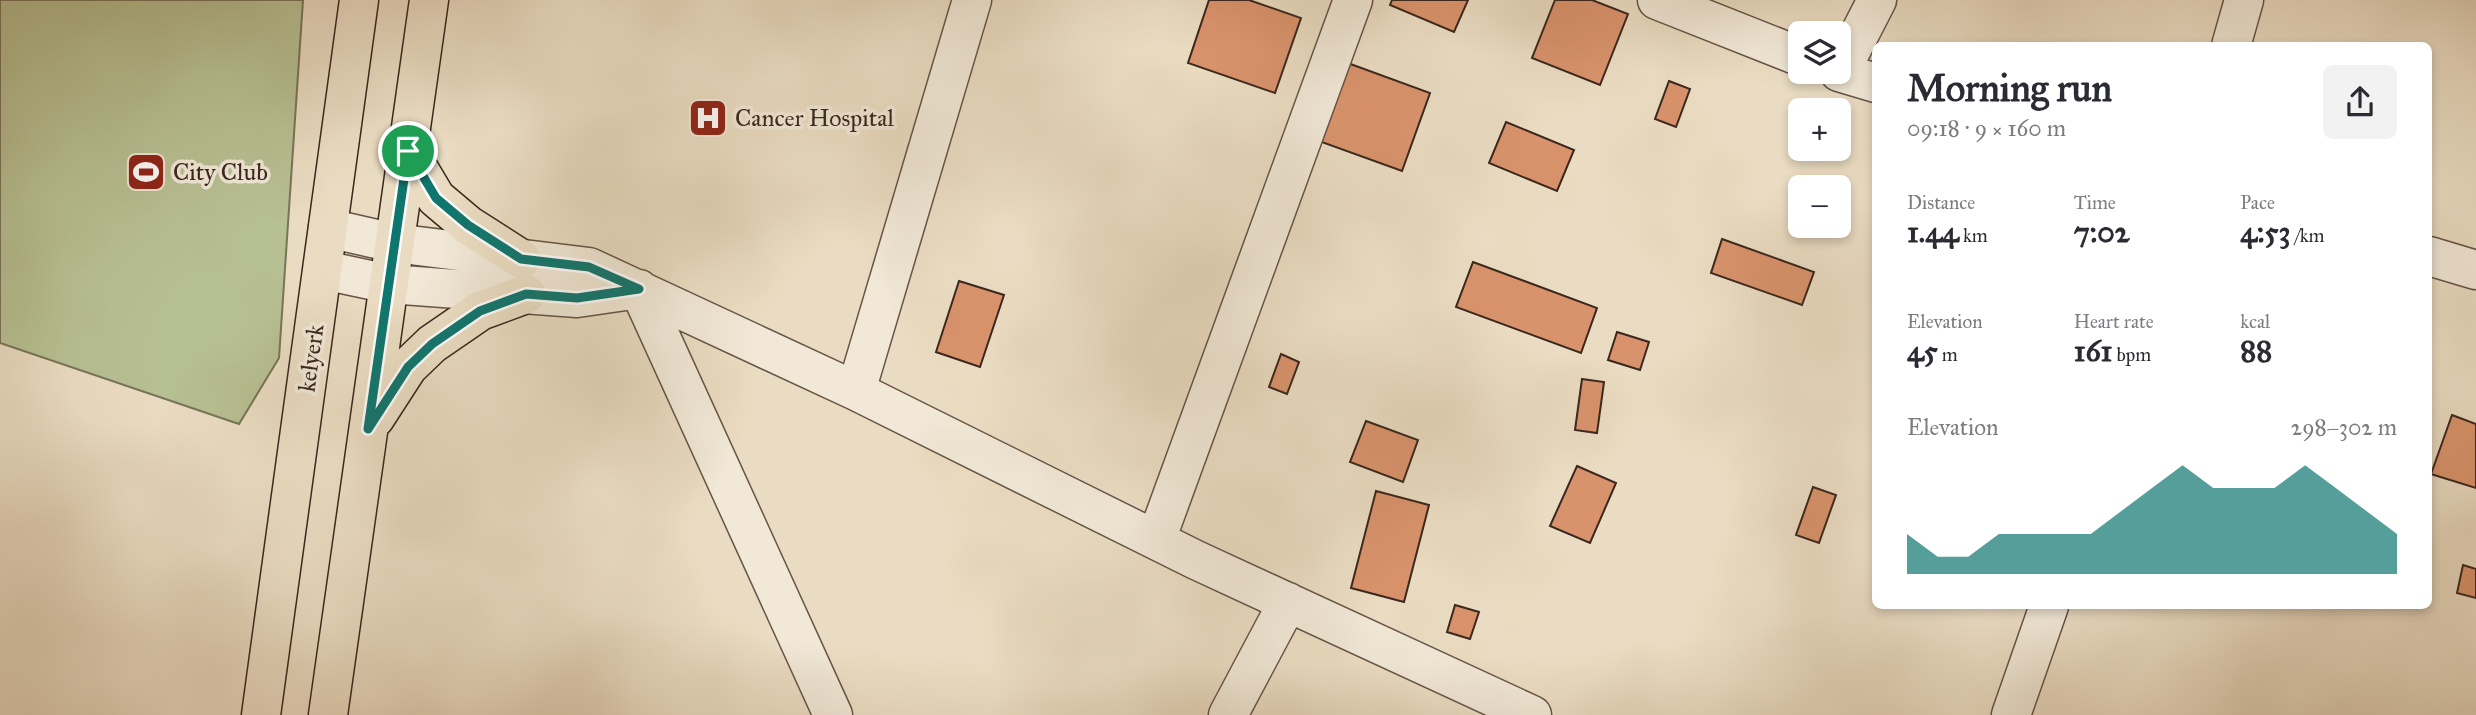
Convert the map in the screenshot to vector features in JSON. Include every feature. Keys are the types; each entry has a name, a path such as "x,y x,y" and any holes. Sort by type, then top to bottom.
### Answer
{"main road":[{"name":"kelyerk","path":"261,715 359,0"},
{"path":"328,715 429,0"},
{"path":"368,429 408,367 432,344 480,311 523,276 436,198 408,151"}],"street":[{"path":"856,391 972,0"},
{"path":"1156,540 1353,0"},
{"path":"1657,0 1788,52"},
{"path":"1851,49 1877,0"},
{"path":"2232,42 2244,0"},
{"path":"1851,76 1872,82"},
{"path":"328,228 523,276"},
{"path":"2432,257 2476,270"},
{"path":"323,270 389,284 523,276 589,267 856,391 1156,540 1532,715"},
{"path":"639,289 833,715"},
{"path":"1228,715 1288,602"},
{"path":"2011,715 2048,609"}],"green space":[{"name":"City Club","path":"0,0 303,0 279,358 239,424 0,343"}],"building":[{"path":"1209,0 1249,0 1301,18 1275,93 1188,63"},
{"path":"1392,0 1468,0 1454,32 1390,5"},
{"path":"1555,0 1592,0 1628,14 1600,85 1532,58"},
{"path":"1345,62 1430,93 1402,171 1316,140"},
{"path":"1669,81 1690,89 1676,127 1655,119"},
{"path":"1506,122 1574,150 1557,191 1489,163"},
{"path":"1722,239 1814,272 1802,305 1711,273"},
{"path":"1473,262 1597,308 1581,353 1456,307"},
{"path":"959,281 1004,295 980,367 936,352"},
{"path":"1617,332 1649,342 1640,370 1608,360"},
{"path":"1281,354 1299,362 1287,394 1269,387"},
{"path":"1582,379 1604,382 1597,433 1575,430"},
{"path":"2452,415 2476,424 2476,488 2432,474"},
{"path":"1366,421 1418,440 1403,482 1350,462"},
{"path":"1577,466 1616,483 1590,543 1550,526"},
{"path":"1813,487 1836,495 1819,543 1796,535"},
{"path":"1376,491 1429,505 1404,602 1351,588"},
{"path":"2463,565 2476,569 2476,598 2457,593"},
{"path":"1455,605 1479,612 1470,639 1447,632"}],"place":[{"name":"Cancer Hospital","path":"708,118"},
{"name":"City Club","path":"146,172"}],"route":[{"path":"408,151 436,198 468,225 521,259 589,267 639,289 577,298 526,294 480,311 432,344 408,367 368,429 394,243 408,151"}]}
